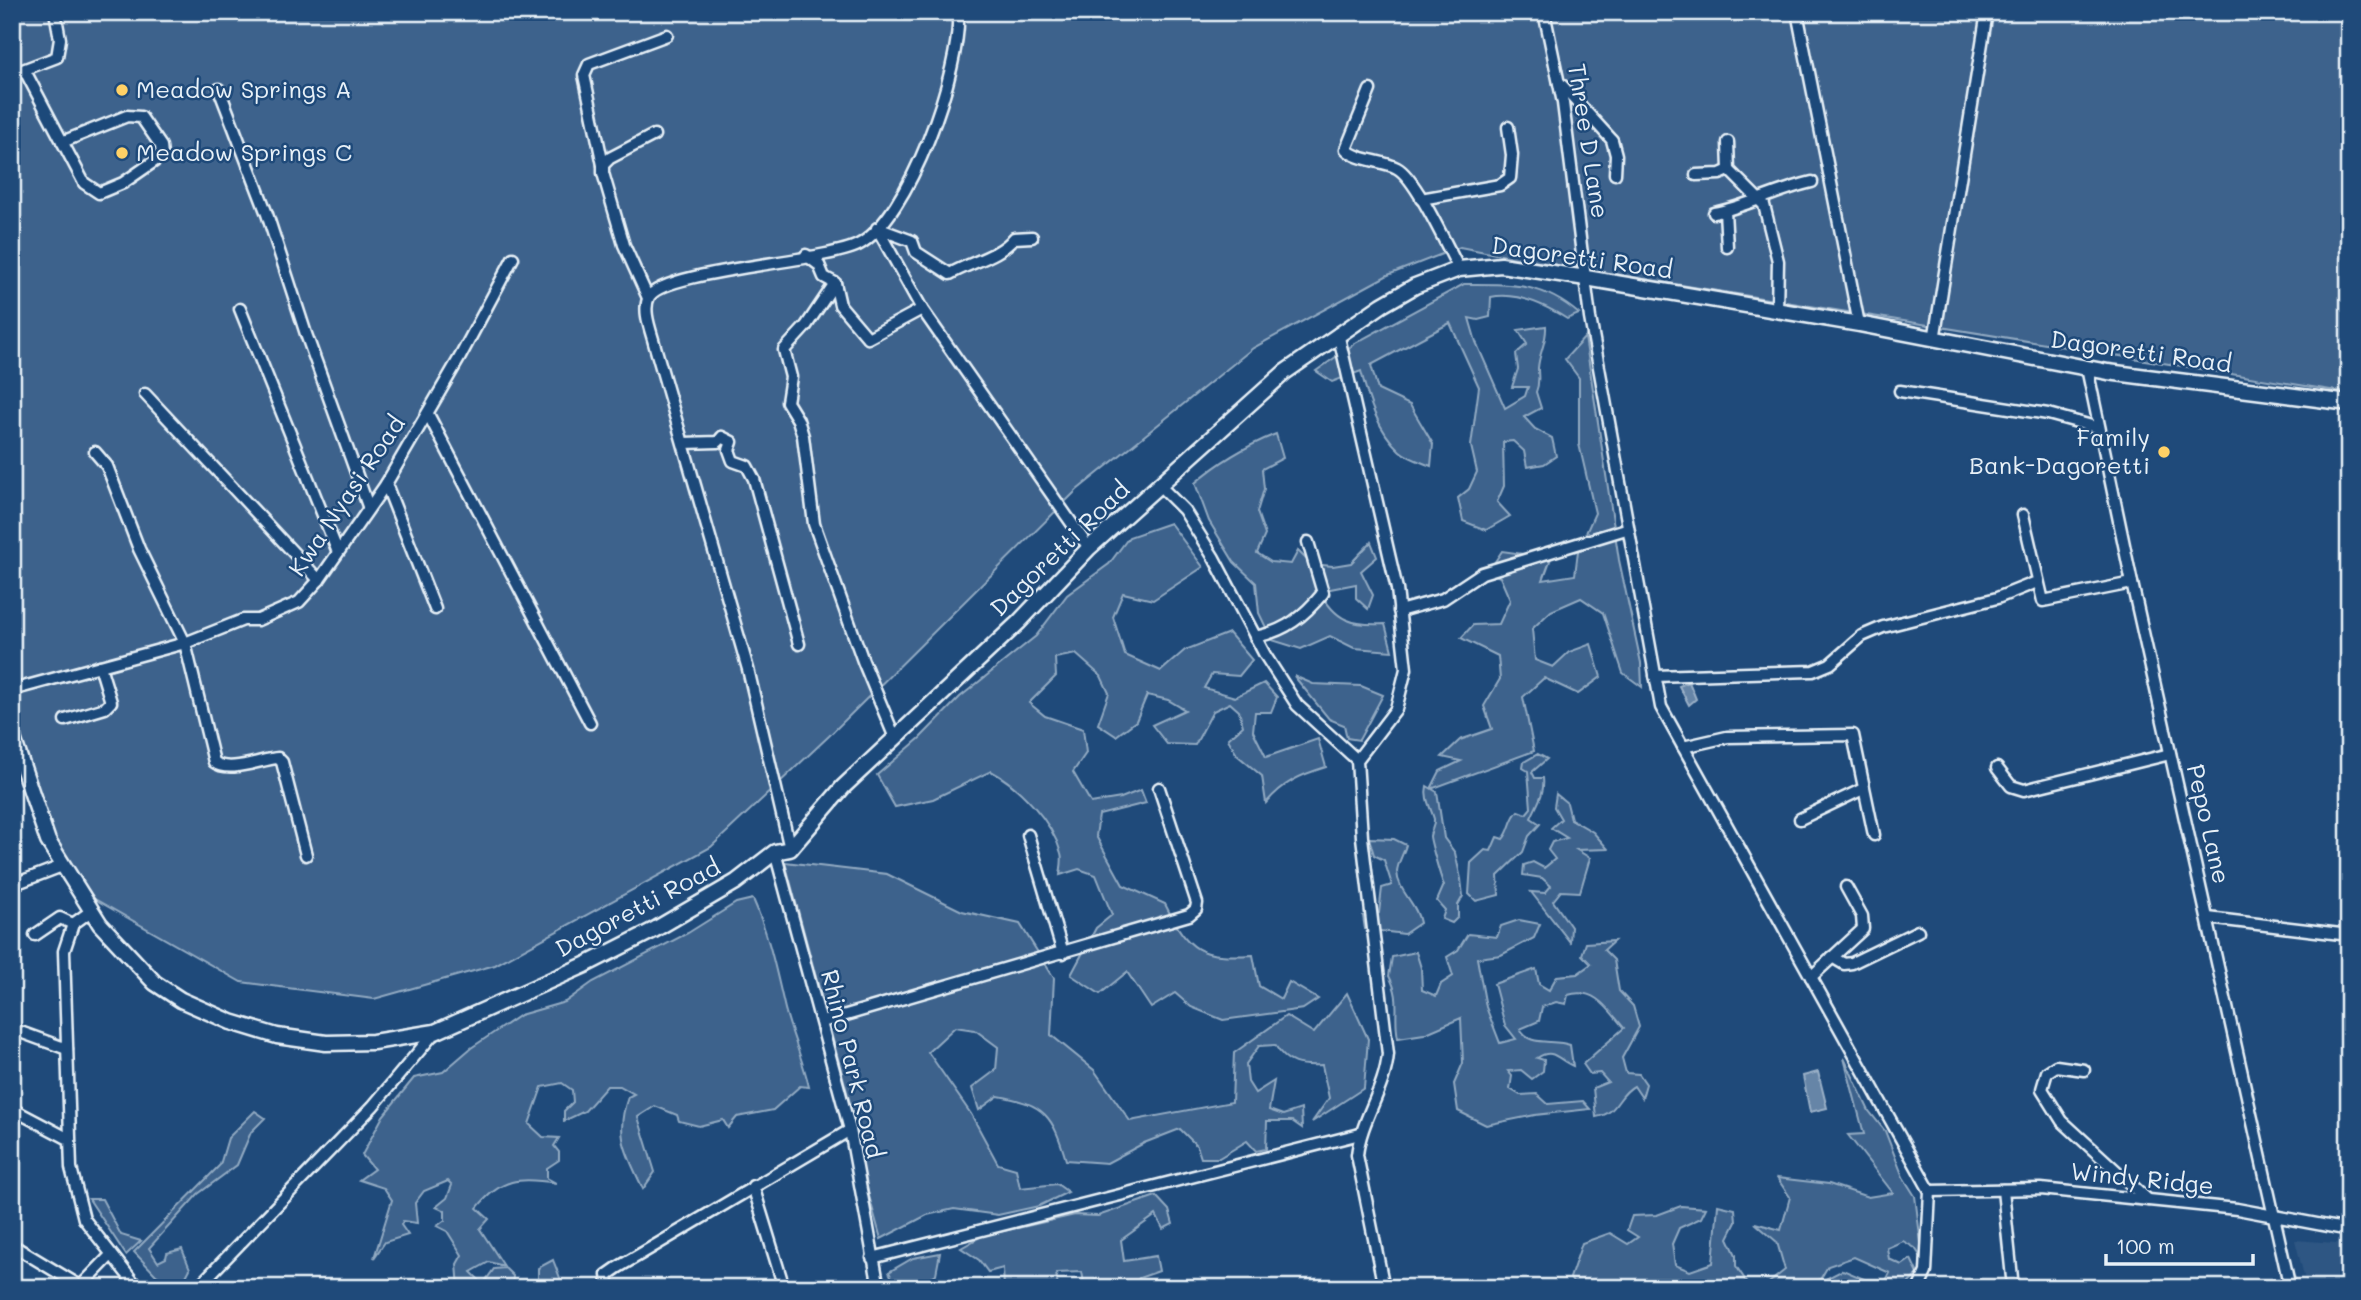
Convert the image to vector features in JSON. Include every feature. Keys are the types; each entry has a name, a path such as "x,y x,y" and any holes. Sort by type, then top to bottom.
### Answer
{"main road":[{"name":"Dagoretti Road","path":"13,741 48,841 62,866 91,911 138,968 155,983 181,1000 231,1022 277,1036 326,1043 373,1042 435,1032 654,930 736,882 782,850 843,787 1019,621 1089,548 1285,372 1338,333 1415,286 1459,269 1501,265 1859,324 2087,368 2349,404"}],"street":[{"path":"12,74 58,57 60,39 55,12"},
{"path":"648,298 663,286 858,244 877,228 895,209 933,125 959,30 958,12"},
{"name":"Three D Lane","path":"1544,12 1559,82 1590,318 1626,529 1661,707 1930,1191"},
{"path":"1797,12 1859,324"},
{"path":"1934,340 1987,12"},
{"name":"Rhino Park Road","path":"667,35 589,64 583,85 603,173 624,245 648,298 646,308 654,344 748,669 782,850 850,1130 879,1288"},
{"path":"25,71 62,142 84,183 99,193 124,183 162,156 161,146 141,117 127,116 62,142"},
{"path":"1559,82 1612,140 1616,155 1615,174"},
{"path":"219,89 267,214 306,334 368,506"},
{"path":"1370,90 1346,149 1354,155 1399,169 1421,199 1459,269"},
{"path":"1421,199 1500,185 1510,178 1512,155 1508,127"},
{"path":"603,165 610,158 654,135"},
{"path":"1728,142 1729,170 1764,205 1778,261 1777,311"},
{"path":"1696,175 1720,174 1729,170"},
{"path":"1714,213 1759,199 1774,191 1812,182"},
{"path":"1726,211 1727,247"},
{"path":"877,228 912,241 916,252 950,274 981,257 1004,250 1014,238 1032,237"},
{"path":"877,228 922,309 1089,548"},
{"path":"806,255 819,265 824,277 835,283 840,305 868,338 922,309"},
{"name":"Kwa Nyasi Road","path":"12,690 185,643 243,620 258,620 299,602 318,580 386,484 428,414 513,258"},
{"path":"835,283 806,326 784,350 791,377 787,402 803,436 814,524 863,661 895,738"},
{"path":"240,309 337,550"},
{"path":"1338,333 1399,611 1406,669 1403,690 1396,709 1357,760 1362,837 1388,1054 1387,1072 1360,1134 1357,1155 1384,1288"},
{"name":"Pepo Lane","path":"2087,368 2132,583 2290,1288"},
{"path":"1900,391 2048,414 2099,428"},
{"path":"145,394 318,580"},
{"path":"428,414 590,723"},
{"path":"684,443 718,442 722,437 732,442 729,450 733,461 747,466 754,479 799,645"},
{"path":"95,452 107,466 139,549 185,643 214,762 225,767 271,758 282,761 306,855"},
{"path":"386,484 435,609"},
{"path":"1159,485 1190,519 1214,558 1255,637 1297,705 1357,760"},
{"path":"2023,515 2041,599 2046,601 2132,583"},
{"path":"1399,611 1443,598 1482,573 1626,529"},
{"path":"1255,637 1276,633 1306,614 1323,593 1308,542"},
{"path":"1655,676 1813,671 1830,664 1862,636 1883,627 1997,598 2037,582"},
{"path":"65,720 105,708 111,702 100,666"},
{"path":"1683,747 1727,737 1853,735 1874,835"},
{"path":"1997,768 2011,786 2024,790 2170,754"},
{"path":"822,1022 1182,918 1196,909 1197,902 1160,788"},
{"path":"1800,820 1863,789"},
{"path":"1028,835 1063,953"},
{"path":"12,885 62,866"},
{"path":"1811,977 1859,933 1864,923 1846,887"},
{"path":"91,911 73,924 64,951 71,1168 84,1219 138,1288"},
{"path":"35,935 60,918 73,924"},
{"path":"2208,918 2349,936"},
{"path":"1832,957 1844,964 1852,963 1918,931"},
{"path":"12,1029 66,1049"},
{"path":"197,1288 373,1106 435,1032"},
{"path":"2084,1070 2056,1066 2047,1072 2042,1089 2062,1121 2148,1200"},
{"path":"12,1109 69,1139"},
{"path":"609,1288 607,1275 617,1268 850,1130"},
{"path":"872,1258 1360,1134"},
{"path":"753,1186 782,1281 780,1288"},
{"name":"Windy Ridge","path":"1930,1191 2041,1189 2237,1209 2349,1230"},
{"path":"2003,1190 2012,1278"},
{"path":"1919,1288 1927,1272 1930,1191"},
{"path":"12,1245 80,1287 111,1255"}],"shaded area":[{"path":"12,12 2349,12 2349,393 1526,260 1460,247 1388,275 1253,348 1077,490 829,736 711,847 495,965 374,999 241,982 63,881 12,738"},
{"path":"1464,284 1511,285 1539,290 1579,314 1567,319 1530,301 1501,296 1491,297 1490,317 1478,320 1469,318 1476,342 1505,408 1525,396 1528,387 1512,387 1518,369 1516,354 1527,344 1518,330 1546,326 1536,392 1541,408 1524,417 1535,429 1552,438 1556,456 1544,464 1527,467 1524,451 1513,441 1503,442 1504,486 1497,502 1510,516 1486,530 1463,521 1458,498 1469,489 1477,472 1471,446 1479,387 1450,323 1371,365 1378,390 1410,405 1433,444 1431,466 1403,453 1392,443 1380,424 1361,371 1332,382 1316,371 1357,342"},
{"path":"1585,337 1619,560 1641,663 1642,687 1623,673 1603,613 1581,598 1551,611 1532,629 1535,660 1553,667 1569,652 1591,644 1601,677 1578,694 1544,678 1523,697 1534,751 1431,789 1440,771 1461,761 1442,757 1460,740 1492,729 1484,706 1500,679 1498,656 1461,638 1473,625 1499,624 1510,600 1500,577 1488,572 1502,551 1551,558 1543,580 1575,575 1578,551 1595,513 1579,444 1579,378 1565,359"},
{"path":"1276,434 1283,458 1262,469 1264,489 1257,512 1265,535 1257,553 1271,562 1291,564 1298,551 1311,564 1333,566 1351,563 1371,542 1377,557 1361,571 1373,595 1368,609 1356,598 1356,584 1320,591 1332,609 1346,620 1363,624 1385,624 1392,651 1354,648 1330,636 1301,649 1272,640 1259,613 1256,583 1234,562 1209,521 1195,483 1234,455"},
{"path":"1170,523 1203,567 1153,600 1123,593 1113,617 1125,655 1161,671 1185,650 1229,633 1252,660 1239,676 1212,674 1204,688 1235,697 1264,683 1277,697 1271,712 1255,712 1253,731 1266,757 1318,739 1326,767 1293,780 1266,803 1262,776 1237,755 1228,739 1243,726 1239,711 1230,703 1213,711 1195,745 1167,744 1152,725 1185,710 1168,700 1147,695 1136,721 1116,736 1098,724 1109,693 1101,676 1076,654 1055,658 1056,676 1029,703 1045,716 1083,729 1086,753 1073,772 1091,803 1121,798 1141,790 1146,803 1099,815 1096,836 1123,885 1165,904 1181,933 1198,949 1220,955 1253,955 1259,986 1281,999 1289,982 1318,999 1303,1009 1223,1020 1191,1007 1175,993 1151,1008 1127,972 1100,994 1071,975 1096,928 1112,915 1096,875 1079,869 1060,875 1062,855 1057,841 1042,817 1023,795 991,771 933,799 895,807 877,775 920,738 960,697 1036,636 1067,595 1109,564 1129,537"},
{"path":"1294,676 1313,684 1361,686 1383,695 1359,740 1347,738 1344,725 1329,719"},
{"path":"1689,682 1696,699 1689,705 1679,686"},
{"path":"1538,754 1547,759 1532,772 1535,778 1543,778 1542,794 1531,818 1540,824 1529,836 1523,852 1498,876 1499,895 1476,901 1469,894 1471,863 1485,850 1491,851 1497,837 1503,839 1518,811 1526,814 1531,808 1528,771 1523,768 1524,762"},
{"path":"1427,786 1437,792 1444,838 1455,853 1461,879 1463,896 1458,905 1458,917 1452,923 1442,919 1445,910 1437,901 1444,885 1430,839 1434,819 1427,799"},
{"path":"1556,794 1567,803 1571,819 1593,832 1608,849 1577,850 1590,858 1580,892 1561,891 1553,901 1571,927 1570,942 1531,892 1545,893 1551,886 1542,878 1523,875 1524,865 1533,862 1544,868 1555,859 1548,850 1552,842 1567,838 1551,828 1561,819 1554,807"},
{"path":"1369,838 1394,839 1406,845 1397,869 1398,879 1420,923 1404,934 1365,929 1363,916 1379,913 1382,888 1392,885 1384,860 1374,855"},
{"path":"785,862 887,874 962,911 1020,924 1054,978 1051,1035 1094,1070 1130,1121 1232,1102 1234,1053 1286,1016 1314,1033 1347,993 1368,1039 1364,1088 1312,1122 1329,1098 1322,1065 1295,1063 1284,1057 1275,1045 1259,1046 1246,1064 1248,1082 1255,1093 1274,1081 1269,1110 1283,1115 1301,1109 1302,1128 1292,1121 1267,1121 1266,1149 1256,1151 1247,1141 1219,1158 1201,1158 1197,1146 1180,1129 1144,1143 1107,1163 1066,1160 1051,1123 1037,1108 998,1096 979,1110 972,1088 996,1070 998,1047 975,1030 955,1027 928,1052 971,1114 998,1164 1016,1169 1020,1188 1057,1184 1068,1192 1039,1206 998,1215 954,1209 927,1215 881,1239 863,1174 850,1103"},
{"path":"753,899 768,940 809,1087 800,1086 773,1110 737,1117 728,1128 723,1120 699,1126 679,1121 677,1115 655,1106 638,1117 655,1172 643,1189 622,1134 628,1097 634,1094 620,1086 607,1086 585,1111 564,1121 564,1111 573,1102 572,1090 562,1083 542,1087 529,1124 543,1137 559,1138 554,1146 559,1152 559,1160 547,1168 547,1178 556,1183 531,1180 512,1182 494,1191 477,1208 489,1219 480,1229 504,1266 489,1262 471,1272 483,1284 494,1269 505,1268 513,1276 512,1288 459,1288 457,1264 462,1255 447,1231 437,1226 445,1220 445,1211 436,1207 447,1198 452,1185 448,1181 424,1191 415,1203 417,1223 403,1221 401,1225 408,1235 385,1242 374,1258 392,1200 384,1188 359,1180 374,1169 362,1155 383,1116 414,1078 443,1072 471,1048 520,1015 565,1002 593,982 688,933 736,903"},
{"path":"1519,920 1540,924 1534,938 1501,955 1477,958 1486,1007 1500,1043 1516,1039 1505,1025 1494,984 1536,969 1539,984 1549,990 1557,976 1577,974 1591,964 1582,955 1586,943 1614,941 1604,950 1614,960 1619,991 1633,1006 1639,1027 1622,1058 1626,1073 1639,1074 1646,1084 1642,1098 1634,1086 1609,1112 1596,1117 1593,1088 1608,1082 1600,1073 1590,1074 1583,1064 1624,1028 1600,1001 1586,994 1568,995 1566,1004 1556,1002 1542,1007 1539,1021 1520,1029 1529,1039 1535,1041 1570,1045 1573,1066 1548,1054 1537,1058 1544,1060 1543,1071 1532,1079 1521,1070 1508,1071 1512,1076 1510,1089 1520,1095 1537,1094 1548,1104 1583,1101 1590,1109 1535,1115 1486,1125 1458,1111 1454,1084 1463,1063 1461,1018 1424,1034 1398,1038 1395,992 1389,976 1392,957 1416,952 1421,968 1422,990 1436,996 1441,984 1453,976 1447,957 1458,950 1468,934 1497,937 1501,926"},
{"path":"1844,1058 1869,1111 1885,1131 1903,1177 1915,1196 1923,1260 1915,1248 1903,1241 1887,1248 1889,1259 1902,1265 1911,1259 1918,1274 1904,1288 1882,1288 1890,1273 1854,1257 1828,1266 1818,1283 1843,1270 1864,1279 1860,1288 1577,1288 1570,1278 1582,1243 1610,1233 1628,1244 1638,1237 1627,1230 1632,1216 1657,1215 1681,1206 1706,1208 1701,1218 1679,1228 1672,1244 1675,1265 1690,1271 1713,1263 1718,1205 1735,1209 1736,1222 1728,1238 1736,1255 1736,1266 1750,1287 1765,1286 1785,1270 1777,1242 1755,1223 1781,1230 1790,1197 1777,1178 1829,1184 1868,1197 1893,1193 1848,1135 1864,1134"},
{"path":"1818,1072 1827,1108 1810,1112 1803,1076"},
{"path":"255,1111 265,1118 251,1132 237,1165 198,1194 149,1248 158,1262 166,1258 167,1253 182,1249 190,1269 180,1288 177,1288 156,1275 134,1252 220,1165 228,1138"},
{"path":"1156,1196 1169,1210 1173,1224 1163,1229 1156,1215 1121,1240 1124,1261 1156,1256 1159,1271 1139,1278 1133,1288 1111,1288 1095,1280 1085,1288 1082,1272 1056,1273 1058,1288 1004,1288 1003,1268 988,1272 979,1260 961,1248 982,1236 1075,1215 1098,1216"},
{"path":"89,1199 102,1199 121,1235 141,1241 126,1255"},
{"path":"2295,1240 2349,1244 2349,1288 2307,1288"},
{"path":"940,1253 936,1274 926,1281 911,1280 915,1288 897,1288 889,1272 913,1258"},
{"path":"553,1260 564,1288 538,1288 538,1268"}],"place":[{"name":"Meadow Springs A","path":"122,90"},
{"name":"Meadow Springs C","path":"122,153"},
{"name":"Family Bank-Dagoretti","path":"2164,452"}]}
